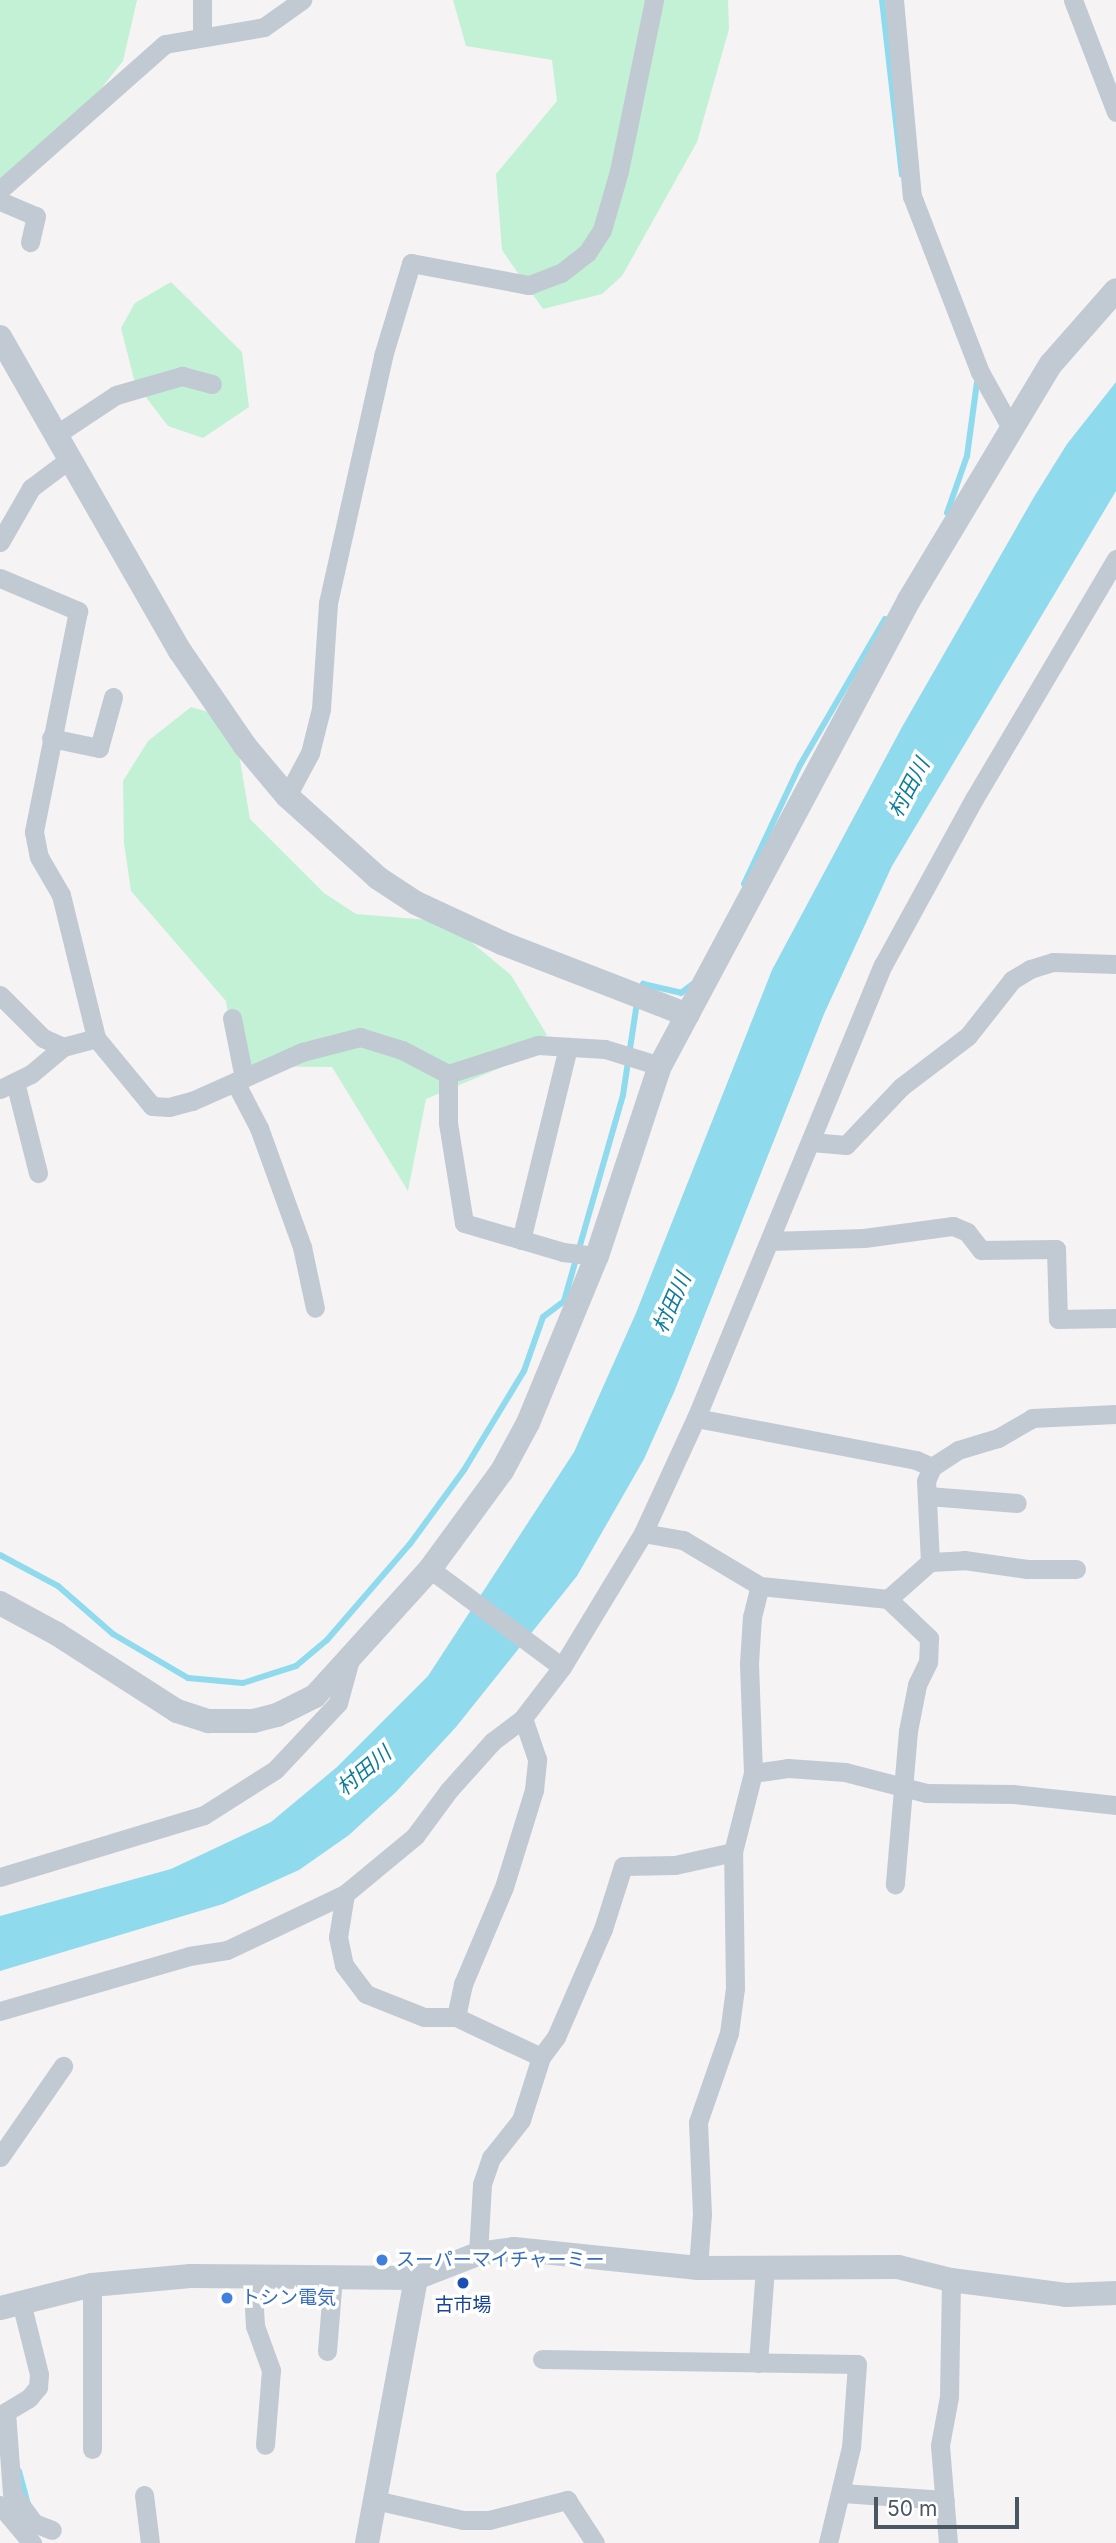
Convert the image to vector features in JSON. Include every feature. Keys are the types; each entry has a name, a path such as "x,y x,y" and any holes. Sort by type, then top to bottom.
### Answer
{"street":[{"path":"202,0 202,36"},
{"path":"0,190 165,44 264,27 302,0"},
{"path":"287,796 310,753 321,709 328,604 383,356 411,263 529,285 561,274 587,253 602,230 619,171 654,0"},
{"path":"894,0 912,196 981,372 1011,428"},
{"path":"1073,0 1116,112"},
{"path":"0,201 36,216 30,242"},
{"path":"0,1603 57,1634 177,1711 208,1721 277,1715 315,1696 430,1569 502,1471 528,1423 597,1256 660,1066 909,600 1051,364 1116,290"},
{"path":"0,337 67,461 180,651 245,746 287,796 377,878 416,903 502,943 688,1015"},
{"path":"54,436 116,395 182,376 212,384"},
{"path":"0,542 32,488 67,461"},
{"path":"0,2011 188,1956 227,1950 345,1894 415,1836 493,1741 523,1718 562,1667 643,1533 696,1418 883,965 974,799 1116,559"},
{"path":"0,579 78,611 34,832 39,857 61,895 96,1038 152,1106 192,1101 302,1052 360,1037 402,1050 448,1074 538,1045 605,1049 660,1066"},
{"path":"51,738 99,748 113,697"},
{"path":"811,1142 846,1145 901,1087 968,1036 1012,980 1030,969 1053,962 1116,964"},
{"path":"0,995 43,1038 63,1047"},
{"path":"232,1018 240,1080 302,1247 315,1308"},
{"path":"38,1172 7,1086 63,1047 96,1038"},
{"path":"521,1240 568,1047"},
{"path":"448,1074 448,1123 464,1223 521,1240 597,1256"},
{"path":"770,1241 864,1238 953,1226 967,1232 981,1250 1056,1249 1058,1319 1116,1318"},
{"path":"930,1562 926,1481 932,1467 958,1450 998,1438 1032,1418 1116,1414"},
{"path":"696,1418 916,1460 932,1467"},
{"path":"928,1496 1017,1503"},
{"path":"643,1533 683,1540 760,1587 888,1599 929,1638 928,1662 910,1718 895,1884"},
{"path":"888,1599 930,1562 964,1560 1027,1569 1076,1569"},
{"path":"430,1569 562,1667"},
{"path":"698,2269 702,2214 698,2122 729,2032 735,1988 733,1852 753,1773 749,1663 752,1618 760,1587"},
{"path":"0,1877 204,1815 275,1770 338,1703 350,1659"},
{"path":"456,2017 463,1984 504,1887 534,1790 537,1759 523,1718"},
{"path":"753,1773 789,1768 845,1772 926,1793 1013,1794 1116,1805"},
{"path":"478,2254 482,2184 491,2158 521,2120 541,2057 556,2037 580,1986 623,1866 675,1865 733,1852"},
{"path":"345,1894 338,1937 344,1965 366,1994 424,2017 456,2017 541,2057"},
{"path":"0,2157 63,2066"},
{"path":"52,2530 34,2523 12,2493 6,2412 29,2398 38,2387 39,2374 10,2305 92,2285 252,2274 416,2278 478,2254 550,2251 613,2263 698,2269 898,2267 951,2280 1066,2295 1116,2293"},
{"path":"758,2363 765,2268"},
{"path":"252,2274 255,2326 271,2370 265,2445"},
{"path":"327,2351 333,2277"},
{"path":"367,2543 416,2278"},
{"path":"948,2543 940,2445 949,2397 951,2280"},
{"path":"92,2285 92,2449"},
{"path":"542,2358 857,2364 851,2447 828,2543"},
{"path":"842,2493 945,2500"},
{"path":"144,2495 150,2543"},
{"path":"375,2500 463,2519 489,2521 567,2500 595,2543"},
{"path":"0,2505 32,2543"}],"green space":[{"path":"0,0 137,0 123,61 69,129 0,197"},
{"path":"453,0 728,0 729,29 697,142 622,276 602,294 543,309 502,250 496,174 557,101 552,60 466,46"},
{"path":"171,282 242,352 249,407 203,438 168,426 135,383 121,328 135,303"},
{"path":"191,707 233,719 250,819 324,893 356,914 429,920 458,931 511,975 547,1035 507,1065 426,1099 408,1191 332,1067 236,1066 226,1001 131,891 124,843 123,781 148,741"}],"water":[{"name":"村田川","path":"1116,382 1116,491 892,866 824,1014 675,1390 644,1459 577,1576 456,1727 396,1792 349,1835 299,1870 223,1904 0,1971 0,1916 171,1869 271,1822 337,1767 428,1676 574,1452 636,1313 772,970 902,727 1034,497 1067,444"}],"waterway":[{"path":"882,0 902,175"},
{"path":"947,513 967,456 977,382"},
{"path":"744,884 800,765 885,619"},
{"path":"640,992 643,984 681,993 693,984"},
{"path":"0,1555 58,1586 113,1634 188,1678 243,1683 296,1666 327,1640 410,1544 464,1470 524,1371 543,1317 564,1301 623,1095 637,1002"},
{"path":"19,2471 28,2504"}],"place":[{"name":"スーパーマイチャーミー","path":"382,2260"},
{"name":"古市場","path":"463,2283"},
{"name":"トシン電気","path":"227,2298"}]}
